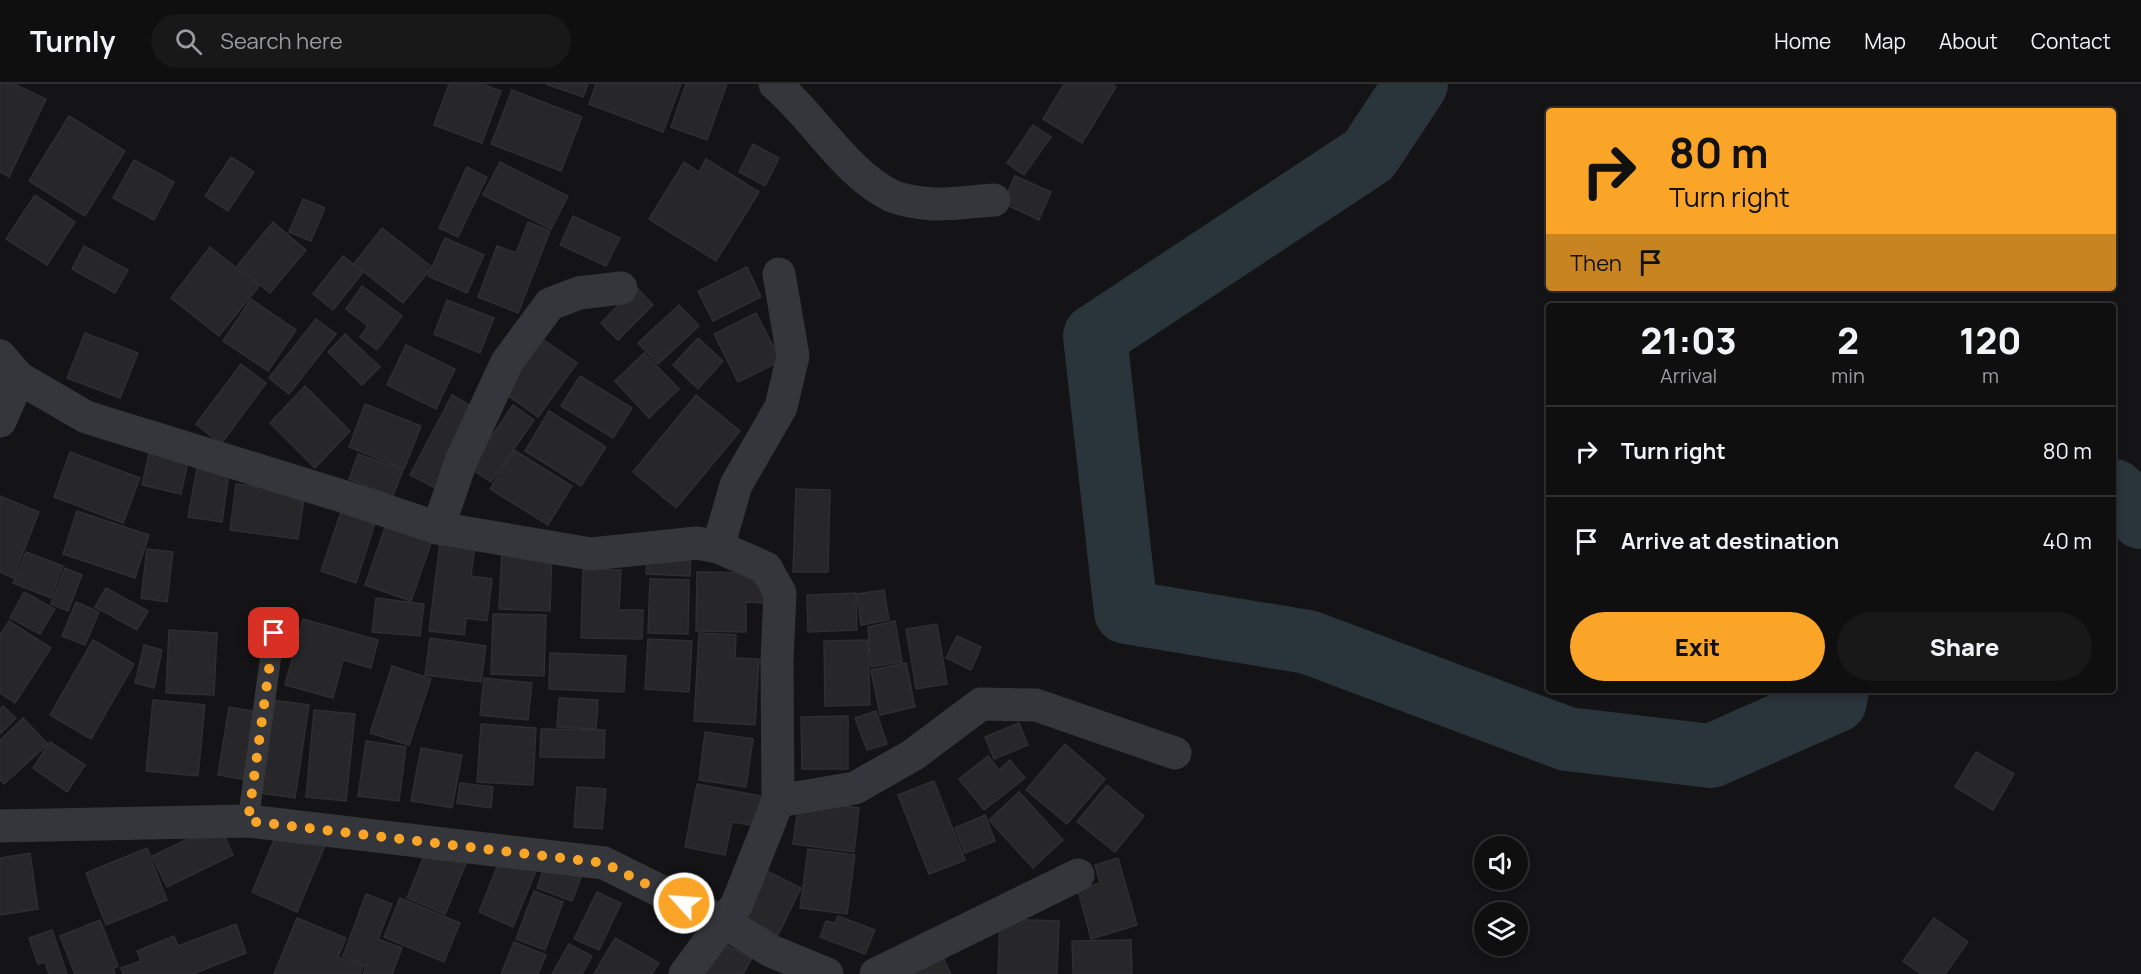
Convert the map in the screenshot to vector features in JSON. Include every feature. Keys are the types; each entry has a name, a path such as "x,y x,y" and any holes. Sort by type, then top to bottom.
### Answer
{"street":[{"path":"775,84 793,99 855,169 894,197 933,204 994,200"},
{"path":"718,547 736,485 781,408 793,356 779,274"},
{"path":"438,528 461,461 507,362 550,304 579,293 621,288"},
{"path":"0,421 10,367 86,417 438,528 591,554 697,543 718,547 766,568 780,593 777,660 778,801 737,904 685,974"},
{"path":"778,801 855,788 913,755 981,704 1036,705 1175,753"},
{"path":"0,826 248,821 604,863 725,923 771,951 827,974"},
{"path":"876,974 1078,875"}],"lane":[{"path":"248,821 274,633"}],"building":[{"path":"0,84 14,84 46,99 9,177 0,172"},
{"path":"449,84 482,84 501,91 482,143 434,125"},
{"path":"546,84 588,84 583,97"},
{"path":"596,84 681,84 663,132 589,104"},
{"path":"686,84 727,84 707,140 671,127"},
{"path":"1064,84 1112,84 1116,87 1082,143 1043,119"},
{"path":"512,90 582,117 561,171 491,144"},
{"path":"69,116 125,151 85,216 29,181"},
{"path":"1033,125 1051,137 1024,175 1007,163"},
{"path":"753,144 779,158 765,186 739,172"},
{"path":"231,157 254,172 228,211 205,196"},
{"path":"706,159 759,192 716,261 649,219 684,162 699,172"},
{"path":"134,160 174,182 154,220 113,198"},
{"path":"500,162 568,196 551,229 483,195"},
{"path":"467,167 487,177 458,237 439,228"},
{"path":"1015,176 1051,192 1039,220 1003,203"},
{"path":"35,195 75,222 47,265 6,239"},
{"path":"303,199 325,208 311,241 289,232"},
{"path":"573,216 620,238 606,266 560,245"},
{"path":"273,222 306,250 270,293 237,266"},
{"path":"528,222 550,231 518,313 478,297 497,246 516,253"},
{"path":"382,228 432,267 403,303 354,264"},
{"path":"445,238 484,255 467,293 428,276"},
{"path":"84,246 128,270 115,293 72,269"},
{"path":"210,247 259,286 219,336 171,298"},
{"path":"343,256 363,272 333,310 313,294"},
{"path":"747,267 761,297 713,321 698,291"},
{"path":"362,286 402,316 377,350 360,337 368,326 346,309"},
{"path":"636,287 653,305 618,340 601,323"},
{"path":"251,299 296,330 268,371 223,341"},
{"path":"447,300 494,318 480,353 434,334"},
{"path":"679,305 699,326 658,364 638,343"},
{"path":"756,313 781,361 738,382 714,334"},
{"path":"316,319 336,334 289,394 269,378"},
{"path":"85,333 138,353 120,398 67,378"},
{"path":"345,334 380,367 362,385 328,352"},
{"path":"541,338 577,363 538,417 503,392"},
{"path":"698,338 723,361 698,389 673,365"},
{"path":"406,345 455,369 436,409 387,385"},
{"path":"644,353 679,389 649,418 615,381"},
{"path":"241,364 266,383 221,444 196,424"},
{"path":"580,376 632,408 613,438 561,406"},
{"path":"305,386 350,431 315,468 270,423"},
{"path":"452,395 478,410 437,489 410,475"},
{"path":"696,395 740,431 676,508 633,472"},
{"path":"365,404 421,426 404,469 349,447"},
{"path":"513,405 534,420 491,482 470,468"},
{"path":"549,411 606,447 581,486 525,451"},
{"path":"150,449 189,457 181,494 142,485"},
{"path":"514,450 572,486 548,525 490,489"},
{"path":"70,452 140,478 123,523 54,497"},
{"path":"358,454 403,470 393,496 349,479"},
{"path":"197,468 229,473 222,522 188,517"},
{"path":"236,484 305,492 298,539 230,530"},
{"path":"796,489 830,490 828,572 793,572"},
{"path":"0,496 39,512 13,578 0,572"},
{"path":"77,511 149,535 135,578 63,554"},
{"path":"341,512 375,523 356,583 321,571"},
{"path":"389,516 435,532 411,601 365,585"},
{"path":"440,542 475,546 471,576 492,579 487,621 466,618 464,635 429,631"},
{"path":"147,549 173,552 167,602 141,598"},
{"path":"648,549 691,552 690,576 646,574"},
{"path":"502,550 552,551 550,611 499,609"},
{"path":"26,552 63,566 51,598 13,583"},
{"path":"65,568 82,575 68,611 51,604"},
{"path":"583,569 621,570 619,610 643,610 642,639 581,638"},
{"path":"697,572 764,573 764,603 746,602 746,632 696,631"},
{"path":"650,579 689,580 688,634 648,633"},
{"path":"106,588 148,611 137,630 95,607"},
{"path":"884,590 889,620 861,625 857,594"},
{"path":"24,592 55,609 40,634 10,618"},
{"path":"856,593 857,630 808,632 807,595"},
{"path":"376,598 424,604 420,636 372,632"},
{"path":"76,602 99,612 85,645 62,636"},
{"path":"493,614 546,615 544,676 491,674"},
{"path":"303,619 378,640 371,668 343,660 333,698 285,685"},
{"path":"9,621 51,648 15,703 0,693 0,635"},
{"path":"895,621 902,662 871,667 868,627"},
{"path":"937,624 947,684 916,689 906,629"},
{"path":"169,630 217,633 214,695 166,693"},
{"path":"699,633 736,635 735,658 759,659 755,725 694,721"},
{"path":"957,636 981,647 971,670 946,658"},
{"path":"430,638 486,646 481,682 425,675"},
{"path":"648,639 692,641 689,692 645,689"},
{"path":"93,640 134,664 91,739 50,715"},
{"path":"868,640 870,705 825,706 824,641"},
{"path":"144,645 162,650 154,688 135,683"},
{"path":"550,653 626,656 624,692 549,689"},
{"path":"906,663 915,707 880,715 871,670"},
{"path":"392,666 431,679 409,745 370,733"},
{"path":"484,678 532,683 528,720 480,715"},
{"path":"559,698 598,700 596,729 557,727"},
{"path":"153,700 205,705 198,776 146,771"},
{"path":"273,700 309,705 295,798 260,793"},
{"path":"3,706 16,718 0,734 0,709"},
{"path":"229,707 258,712 247,780 218,775"},
{"path":"314,710 355,714 346,801 306,797"},
{"path":"876,711 887,744 867,750 855,718"},
{"path":"848,716 848,769 802,769 801,717"},
{"path":"23,718 48,744 4,784 0,779 0,740"},
{"path":"1019,723 1028,745 994,759 985,737"},
{"path":"481,724 536,728 533,785 477,782"},
{"path":"541,729 605,730 604,758 540,757"},
{"path":"705,732 753,739 746,787 699,780"},
{"path":"366,741 406,747 399,801 358,796"},
{"path":"50,742 85,765 67,792 33,768"},
{"path":"1065,744 1105,779 1067,824 1026,790"},
{"path":"421,748 462,755 452,808 411,801"},
{"path":"1976,752 2014,774 1993,810 1955,787"},
{"path":"988,756 999,770 1010,760 1025,778 984,810 959,779"},
{"path":"934,781 965,860 929,874 898,795"},
{"path":"460,783 493,787 491,808 457,803"},
{"path":"697,784 761,796 755,826 732,822 725,855 685,847"},
{"path":"1107,785 1144,816 1115,852 1077,822"},
{"path":"577,787 606,789 602,829 574,827"},
{"path":"1019,792 1063,840 1033,868 989,820"},
{"path":"799,800 859,808 854,852 793,844"},
{"path":"985,815 995,841 965,853 955,828"},
{"path":"219,824 233,855 167,887 152,856"},
{"path":"280,826 325,846 297,912 252,892"},
{"path":"429,843 468,859 445,914 407,898"},
{"path":"147,848 167,900 106,925 86,873"},
{"path":"808,849 855,855 847,914 800,908"},
{"path":"30,853 38,909 0,915 0,858"},
{"path":"501,857 536,871 513,927 479,912"},
{"path":"1118,858 1137,925 1091,939 1078,890 1100,883 1095,865"},
{"path":"546,862 582,875 572,901 537,888"},
{"path":"763,869 801,888 778,935 740,915"},
{"path":"534,891 563,902 545,950 516,939"},
{"path":"597,892 621,903 599,950 574,939"},
{"path":"366,894 392,904 378,939 402,948 392,974 363,974 366,966 343,956"},
{"path":"400,898 460,923 444,962 384,937"},
{"path":"838,916 875,930 865,954 820,937 826,921 835,923"},
{"path":"297,918 346,938 338,957 363,966 360,974 274,974"},
{"path":"1934,918 1968,942 1945,974 1921,974 1903,961"},
{"path":"1000,919 1059,921 1057,974 998,974"},
{"path":"100,920 118,966 113,969 115,974 75,974 60,936"},
{"path":"236,924 246,953 193,974 123,974 121,968 141,961 137,951 174,936 178,946"},
{"path":"52,930 67,974 49,974 45,962 38,964 29,938"},
{"path":"615,938 659,963 652,974 594,974"},
{"path":"1131,940 1132,974 1073,974 1072,941"},
{"path":"514,942 546,955 538,974 501,974"},
{"path":"721,943 752,958 743,974 705,974"},
{"path":"569,944 592,956 582,974 552,974"},
{"path":"942,955 951,974 901,974"}],"waterway":[{"path":"1416,84 1369,155 1095,336 1126,612 1308,642 1567,739 1711,756 1835,701 1836,693"},
{"path":"2116,493 2141,517"}],"route":[{"path":"274,633 248,821 604,863 684,903"}]}
